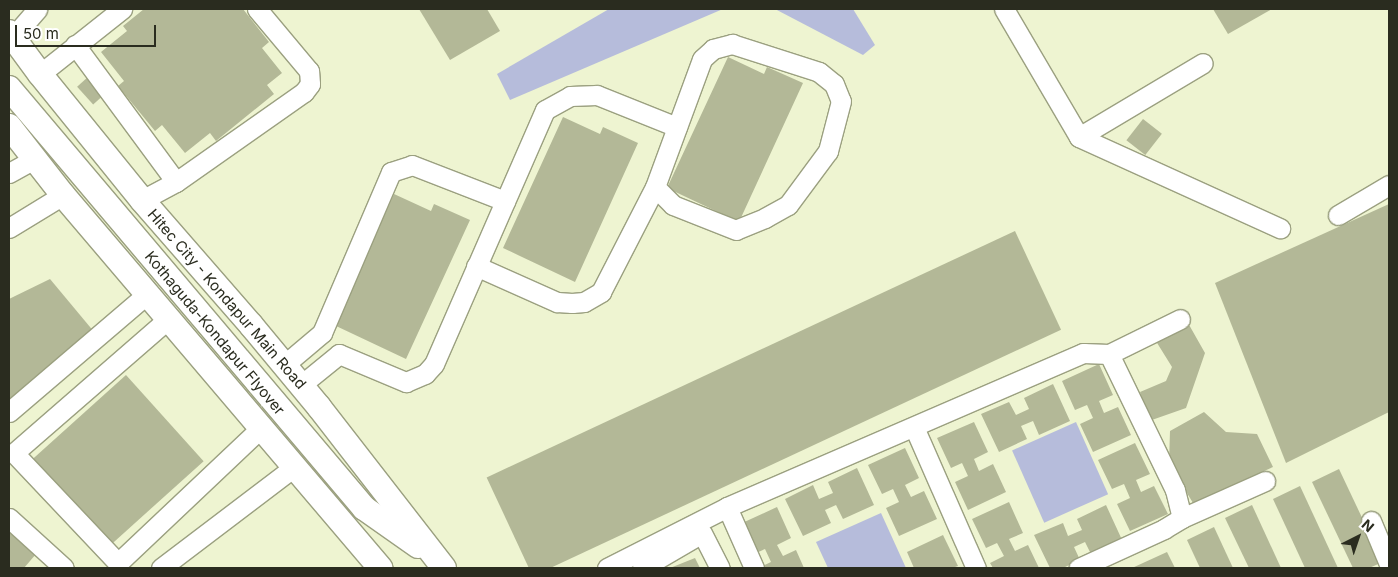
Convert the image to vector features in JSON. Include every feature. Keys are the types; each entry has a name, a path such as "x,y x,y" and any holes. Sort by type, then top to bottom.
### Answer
{"main road":[{"name":"Hitec City - Kondapur Main Road","path":"11,35 40,74 142,200 290,360 441,564"},
{"name":"Kothaguda-Kondapur Flyover","path":"9,88 364,508 441,564"},
{"path":"9,126 36,158 63,195 381,568"}],"street":[{"path":"11,35 37,9"},
{"path":"40,74 122,9"},
{"path":"142,200 176,182 304,92 310,84 309,71 257,9"},
{"path":"1004,9 1079,137 1280,228"},
{"path":"476,266 557,302 584,302 601,292 655,187 702,59 714,49 732,44 819,72 834,84 841,101 828,151 788,205 765,218 736,230 673,205 655,187"},
{"path":"75,45 176,182"},
{"path":"1079,137 1203,63"},
{"path":"322,333 340,354 406,382 425,374 434,364 545,110 570,96 597,95 677,127"},
{"path":"9,173 36,158"},
{"path":"290,360 322,333 392,172 412,165 505,201"},
{"path":"1338,215 1389,185"},
{"path":"9,228 63,195"},
{"path":"9,412 147,294"},
{"path":"168,319 14,453 118,563 261,428"},
{"path":"607,568 727,507 1083,353 1109,354 1180,319"},
{"path":"306,380 340,354"},
{"path":"1109,354 1175,490 1182,518"},
{"path":"914,427 976,568"},
{"path":"161,568 294,467"},
{"path":"1079,568 1164,530 1182,518 1265,481"},
{"path":"727,507 754,568"},
{"path":"9,518 64,568"},
{"path":"1370,521 1389,564"},
{"path":"642,568 702,533 720,568"}],"shaded area":[{"path":"609,9 723,9 510,100 497,74"},
{"path":"775,9 853,9 875,45 863,55"},
{"path":"1076,422 1108,494 1044,523 1012,450"},
{"path":"881,513 906,568 828,568 816,542"}],"building":[{"path":"144,9 243,9 269,42 262,48 282,73 267,85 274,94 216,141 210,133 185,153 162,125 155,131 118,86 124,81 101,52 127,31 123,26"},
{"path":"419,9 487,9 500,31 450,60"},
{"path":"1213,9 1272,9 1228,34"},
{"path":"728,57 764,74 767,67 803,83 739,222 667,188"},
{"path":"89,76 105,94 93,105 77,87"},
{"path":"563,117 600,134 603,127 638,143 575,282 503,248"},
{"path":"1143,119 1162,134 1145,155 1126,140"},
{"path":"394,194 431,211 434,204 470,220 406,359 334,325"},
{"path":"1389,204 1389,412 1286,463 1215,283"},
{"path":"1015,231 1061,330 550,568 529,568 487,477"},
{"path":"50,279 95,333 9,406 9,299"},
{"path":"1188,323 1205,353 1186,408 1149,421 1140,392 1166,381 1172,367 1154,338"},
{"path":"1099,364 1113,395 1099,401 1104,413 1118,407 1131,435 1093,452 1080,424 1093,418 1087,405 1075,410 1062,381"},
{"path":"126,375 204,461 109,546 32,460"},
{"path":"1053,384 1070,421 1039,435 1033,421 1021,426 1027,439 999,452 981,414 1009,402 1016,415 1029,409 1024,398"},
{"path":"1204,412 1226,432 1257,434 1273,467 1193,503 1169,463 1170,431"},
{"path":"974,422 988,452 974,459 979,471 993,464 1006,492 968,510 955,482 968,476 962,463 951,468 937,438"},
{"path":"1135,443 1150,474 1136,480 1141,492 1154,486 1168,514 1130,531 1117,504 1130,498 1124,484 1112,489 1098,460"},
{"path":"905,448 919,478 905,485 911,497 924,491 937,519 899,536 886,508 899,502 893,489 882,494 868,465"},
{"path":"857,468 874,505 843,519 836,505 825,510 831,523 803,536 785,499 813,485 819,499 833,493 828,482"},
{"path":"1339,469 1383,562 1369,568 1353,568 1312,482"},
{"path":"1300,486 1338,568 1305,568 1273,499"},
{"path":"1009,502 1023,533 1009,539 1015,551 1028,545 1039,568 993,568 990,563 1004,556 997,543 986,548 972,519"},
{"path":"1106,505 1123,542 1092,556 1085,542 1074,547 1080,560 1063,568 1050,568 1034,535 1063,523 1068,536 1082,530 1077,519"},
{"path":"1252,505 1281,568 1249,568 1225,518"},
{"path":"777,507 791,538 777,545 783,556 796,550 804,568 758,568 771,562 765,549 754,554 740,524"},
{"path":"1214,527 1233,568 1200,568 1187,540"},
{"path":"9,530 36,554 24,568 9,568"},
{"path":"943,535 958,566 952,568 914,568 907,552"},
{"path":"1167,552 1175,568 1132,568"},
{"path":"695,558 700,568 670,568"}]}
